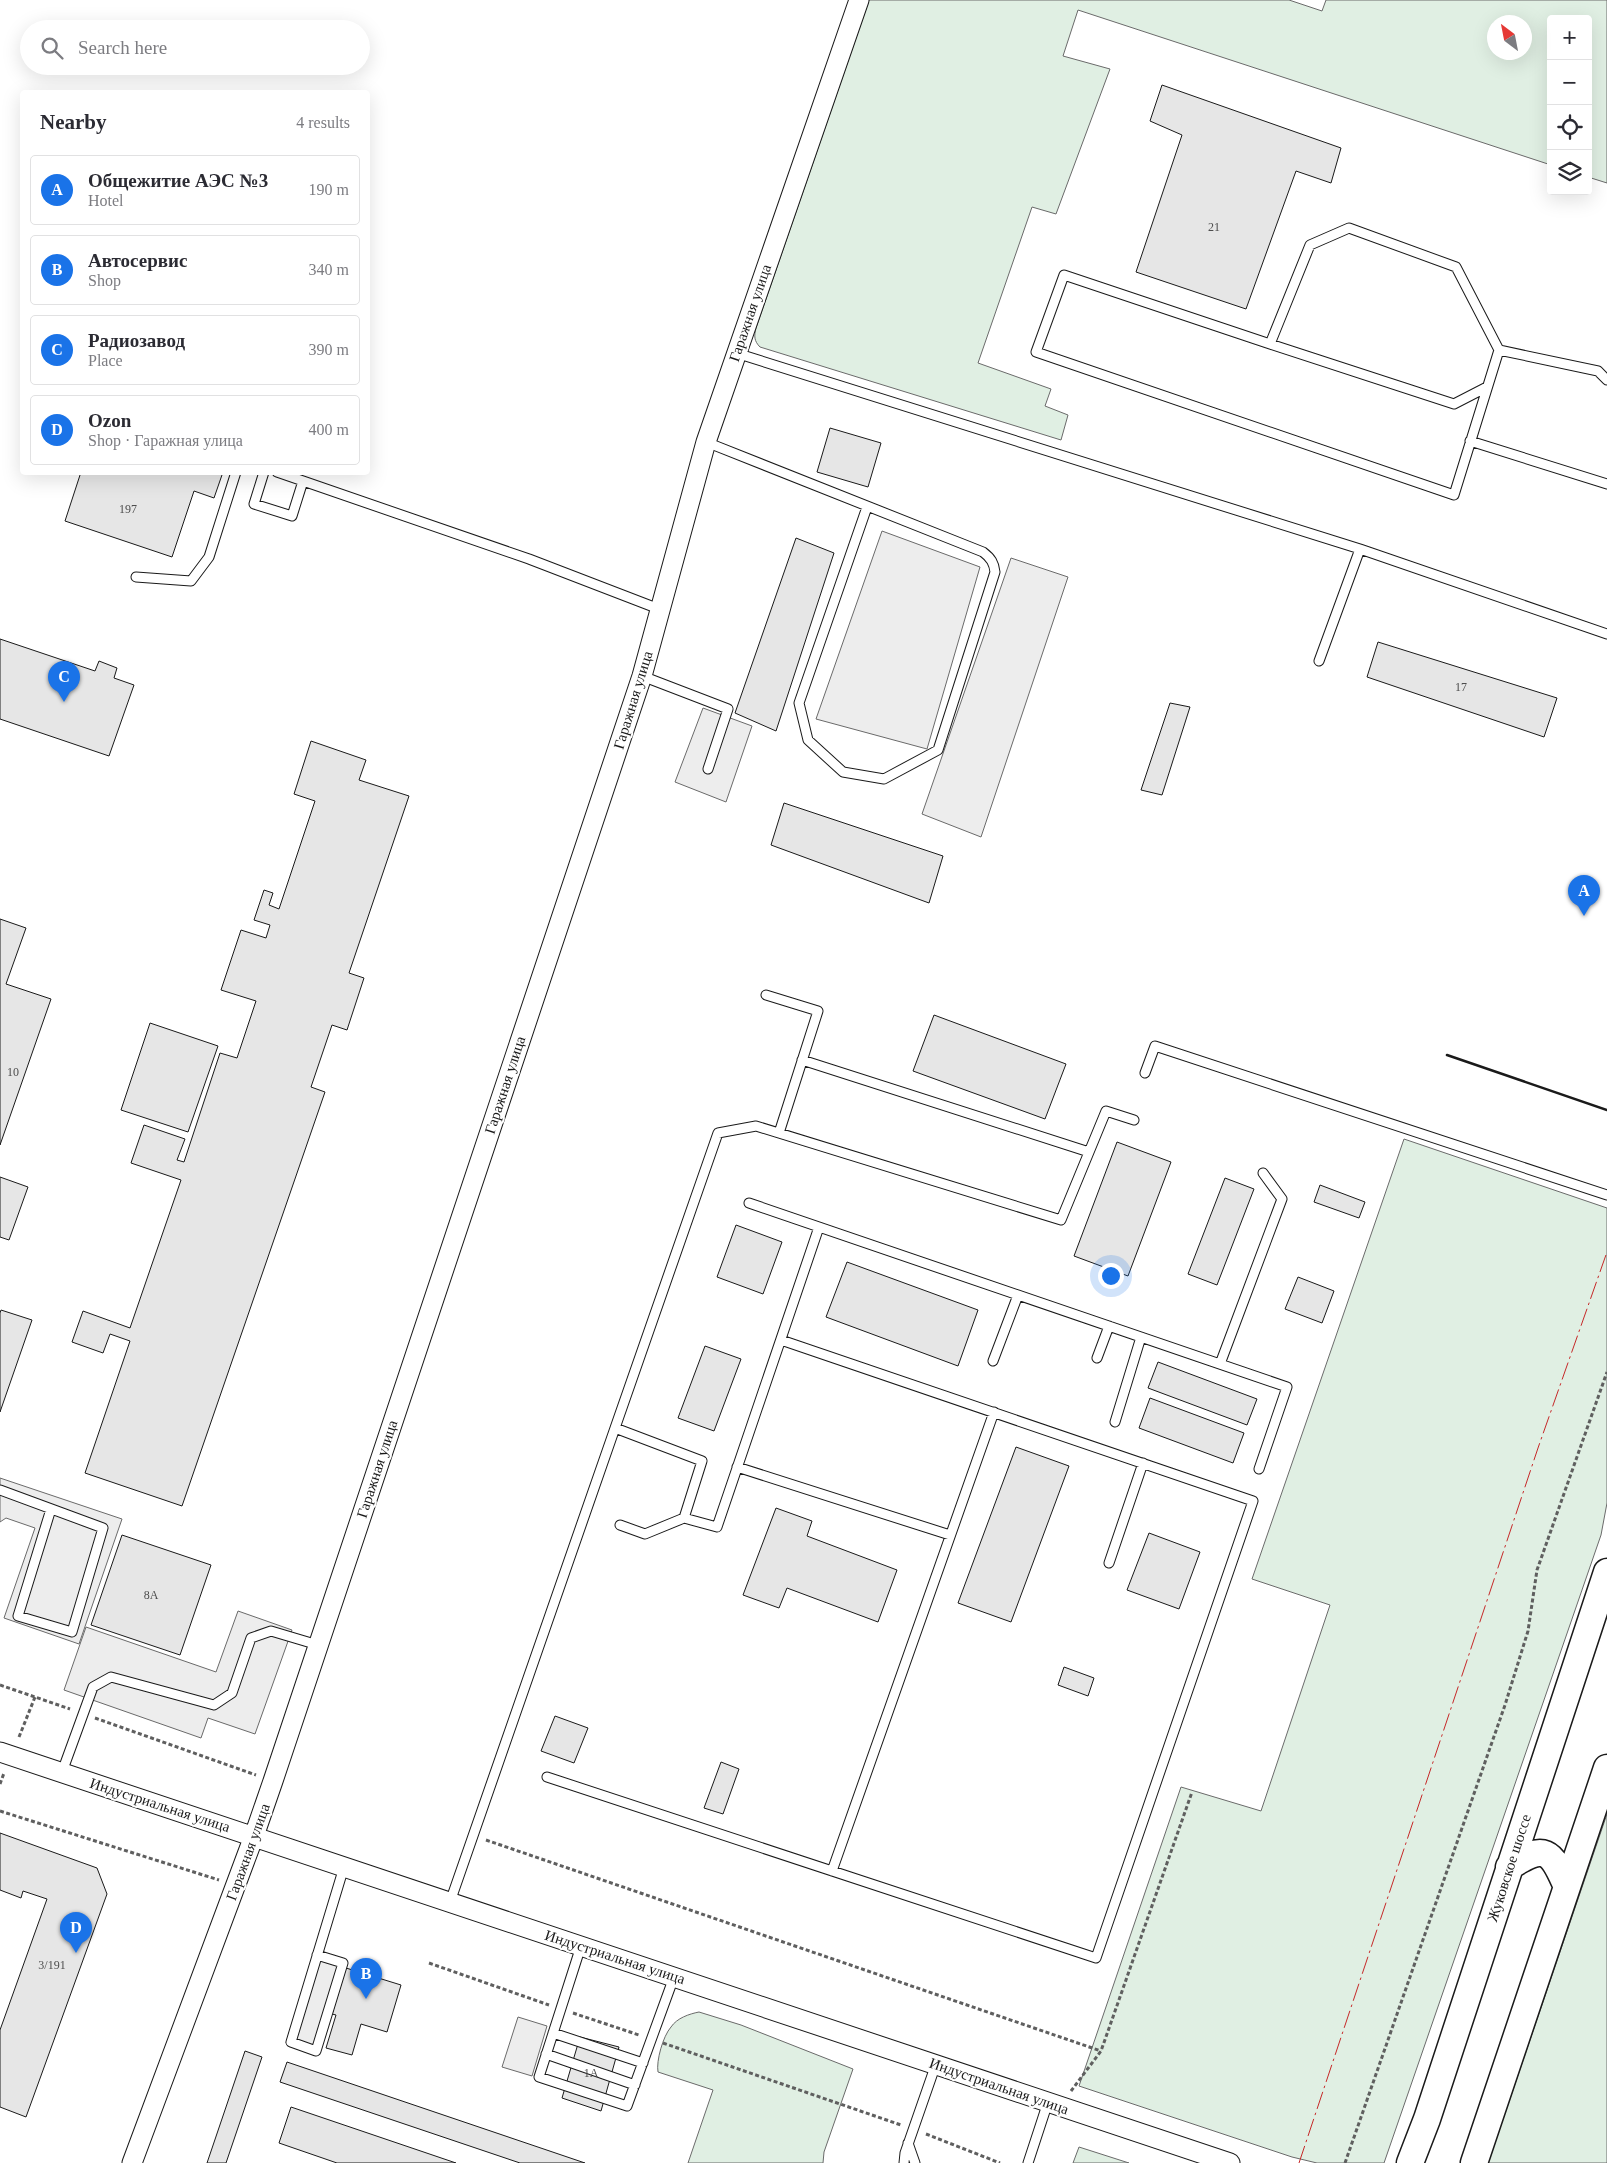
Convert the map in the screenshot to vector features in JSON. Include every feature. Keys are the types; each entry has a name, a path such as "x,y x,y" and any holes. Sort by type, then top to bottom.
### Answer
{"main road":[{"name":"Жуковское шоссе","path":"1410,2163 1427,2119 1607,1572"},
{"path":"1474,2163 1607,1768"},
{"path":"1509,1868 1532,1854 1547,1854 1558,1866 1567,1887"}],"street":[{"name":"Гаражная улица","path":"132,2163 236,1886 273,1781 642,676 706,442 859,0"},
{"name":"Индустриальная улица","path":"0,1752 1230,2163"}],"lane":[{"path":"1270,344 1310,245 1349,228 1456,267 1499,350 1454,495 1036,352 1064,275 1270,344 1454,404 1487,387"},
{"path":"1499,350 1598,371 1607,380"},
{"path":"736,353 1360,549 1607,634"},
{"path":"1470,441 1607,484"},
{"path":"706,442 983,552 989,556 994,564 995,572 938,750 884,779 843,772 808,740 800,703 867,507"},
{"path":"136,577 191,581 209,557 235,475"},
{"path":"263,475 254,504 292,516 298,477 529,559 659,609"},
{"path":"1319,661 1360,549"},
{"path":"642,676 728,709 708,769"},
{"path":"766,995 818,1010 779,1134"},
{"path":"1145,1073 1155,1046 1607,1195"},
{"path":"802,1060 1089,1152"},
{"path":"450,1902 718,1133 756,1126 1061,1220 1106,1111 1134,1120"},
{"path":"1220,1364 1282,1199 1263,1173"},
{"path":"749,1203 1287,1387 1259,1470"},
{"path":"620,1525 645,1534 684,1518 717,1528 819,1227"},
{"path":"993,1361 1018,1295"},
{"path":"1097,1358 1109,1326"},
{"path":"1115,1422 1141,1337"},
{"path":"547,1777 1096,1958 1253,1500 780,1340"},
{"path":"832,1871 994,1412"},
{"path":"615,1428 702,1461 684,1518"},
{"path":"1108,1563 1143,1463"},
{"path":"737,1467 950,1535"},
{"path":"0,1490 103,1528 72,1632 18,1616 51,1509"},
{"path":"62,1772 93,1687 111,1677 214,1705 232,1693 251,1638 271,1630 318,1645"},
{"path":"317,1955 343,1963 316,2051 291,2042 316,1959 344,1867"},
{"path":"581,1946 539,2077 627,2106 674,1977"},
{"path":"553,2033 643,2063"},
{"path":"546,2054 635,2085"},
{"path":"904,2163 908,2143 936,2064"},
{"path":"1028,2163 1054,2104"},
{"path":"908,2143 915,2163"}],"path":[{"path":"1345,2163 1505,1705 1528,1631 1537,1570 1607,1372"},
{"path":"0,1685 273,1781"},
{"path":"1054,2104 1101,2051 1192,1792"},
{"path":"0,1810 236,1886"},
{"path":"473,1836 1101,2051"},
{"path":"429,1963 913,2129 1000,2163"}],"green space":[{"path":"869,0 1289,0 1322,11 1326,0 1607,0 1607,183 1592,178 1592,15 1547,15 1547,164 1078,10 1063,56 1110,69 1056,214 1032,207 978,363 1051,389 1045,406 1068,415 1061,440 760,347 755,334"},
{"path":"1404,1139 1607,1208 1607,1503 1601,1535 1384,2163 1317,2163 1292,2157 1079,2086 1181,1787 1261,1811 1330,1605 1252,1579"},
{"path":"1607,1814 1607,2163 1488,2163"},
{"path":"699,2012 741,2025 853,2069 824,2152 823,2163 688,2163 713,2090 658,2072 658,2062 663,2042 668,2031 676,2021"},
{"path":"1079,2147 1129,2163 1073,2163"}],"shaded area":[{"path":"882,531 980,567 927,749 816,719"},
{"path":"1011,558 1068,577 981,837 922,814"},
{"path":"703,708 752,726 726,802 675,782"},
{"path":"0,1478 122,1519 79,1644 4,1618 35,1528 6,1518 0,1522"},
{"path":"238,1611 292,1630 255,1734 208,1718 201,1738 64,1690 86,1627 216,1672"},
{"path":"315,1952 346,1962 317,2053 286,2043"},
{"path":"518,2017 547,2026 532,2076 502,2067"}],"building":[{"path":"1162,85 1341,148 1331,183 1296,171 1246,309 1136,272 1182,135 1150,121"},
{"path":"830,428 881,443 868,487 817,472"},
{"path":"80,475 222,475 214,498 194,491 172,557 65,521"},
{"path":"796,538 834,553 776,731 735,713"},
{"path":"0,639 95,671 99,661 117,668 114,678 134,685 109,756 0,719"},
{"path":"1378,642 1557,698 1544,737 1367,677"},
{"path":"1170,703 1190,707 1162,795 1141,790"},
{"path":"311,741 366,760 359,780 409,796 349,973 364,978 347,1030 332,1025 311,1087 325,1092 182,1506 85,1473 130,1341 110,1334 103,1353 72,1342 83,1311 130,1328 181,1180 131,1163 144,1125 185,1139 177,1160 184,1162 220,1053 237,1058 256,1001 221,990 241,930 266,938 270,925 254,920 264,890 273,893 269,905 279,909 315,801 294,794"},
{"path":"784,803 943,856 929,903 771,845"},
{"path":"0,919 26,928 6,984 51,999 0,1145"},
{"path":"934,1015 1066,1064 1045,1119 913,1071"},
{"path":"150,1023 218,1046 188,1132 121,1110"},
{"path":"1117,1142 1171,1162 1128,1276 1074,1256"},
{"path":"0,1177 28,1187 9,1240 0,1237"},
{"path":"1225,1178 1254,1189 1217,1285 1188,1274"},
{"path":"1320,1185 1365,1202 1359,1218 1314,1202"},
{"path":"736,1225 782,1242 763,1294 717,1277"},
{"path":"847,1262 978,1310 958,1366 826,1317"},
{"path":"1298,1277 1334,1291 1322,1323 1285,1309"},
{"path":"1,1310 32,1320 0,1412 0,1313"},
{"path":"705,1346 741,1359 714,1431 678,1418"},
{"path":"1158,1362 1257,1399 1247,1425 1148,1388"},
{"path":"1150,1398 1244,1433 1233,1463 1139,1428"},
{"path":"1016,1447 1069,1466 1011,1622 958,1603"},
{"path":"776,1508 812,1521 807,1536 897,1570 878,1622 787,1588 779,1608 743,1595"},
{"path":"1149,1533 1200,1552 1179,1609 1127,1590"},
{"path":"122,1535 211,1565 180,1655 91,1625"},
{"path":"1064,1667 1094,1678 1088,1696 1058,1685"},
{"path":"555,1716 588,1728 574,1763 541,1751"},
{"path":"721,1762 739,1769 723,1814 704,1808"},
{"path":"0,1833 97,1868 107,1894 26,2117 0,2107 0,2030 47,1899 23,1891 21,1898 0,1890"},
{"path":"346,1968 401,1985 387,2032 361,2024 352,2055 326,2048 336,2015 332,2014"},
{"path":"580,2037 619,2047 601,2111 562,2098"},
{"path":"245,2051 262,2057 226,2163 207,2163"},
{"path":"287,2062 585,2163 520,2163 280,2082"},
{"path":"291,2107 456,2163 337,2163 279,2143"}],"wall":[{"path":"1447,1055 1607,1110"}],"power":[{"path":"1299,2163 1538,1448 1607,1252"}],"place":[{"name":"Радиозавод","path":"64,702"},
{"name":"Общежитие АЭС №3","path":"1584,916"},
{"name":"Ozon","path":"76,1953"},
{"name":"Автосервис","path":"366,1999"}]}
